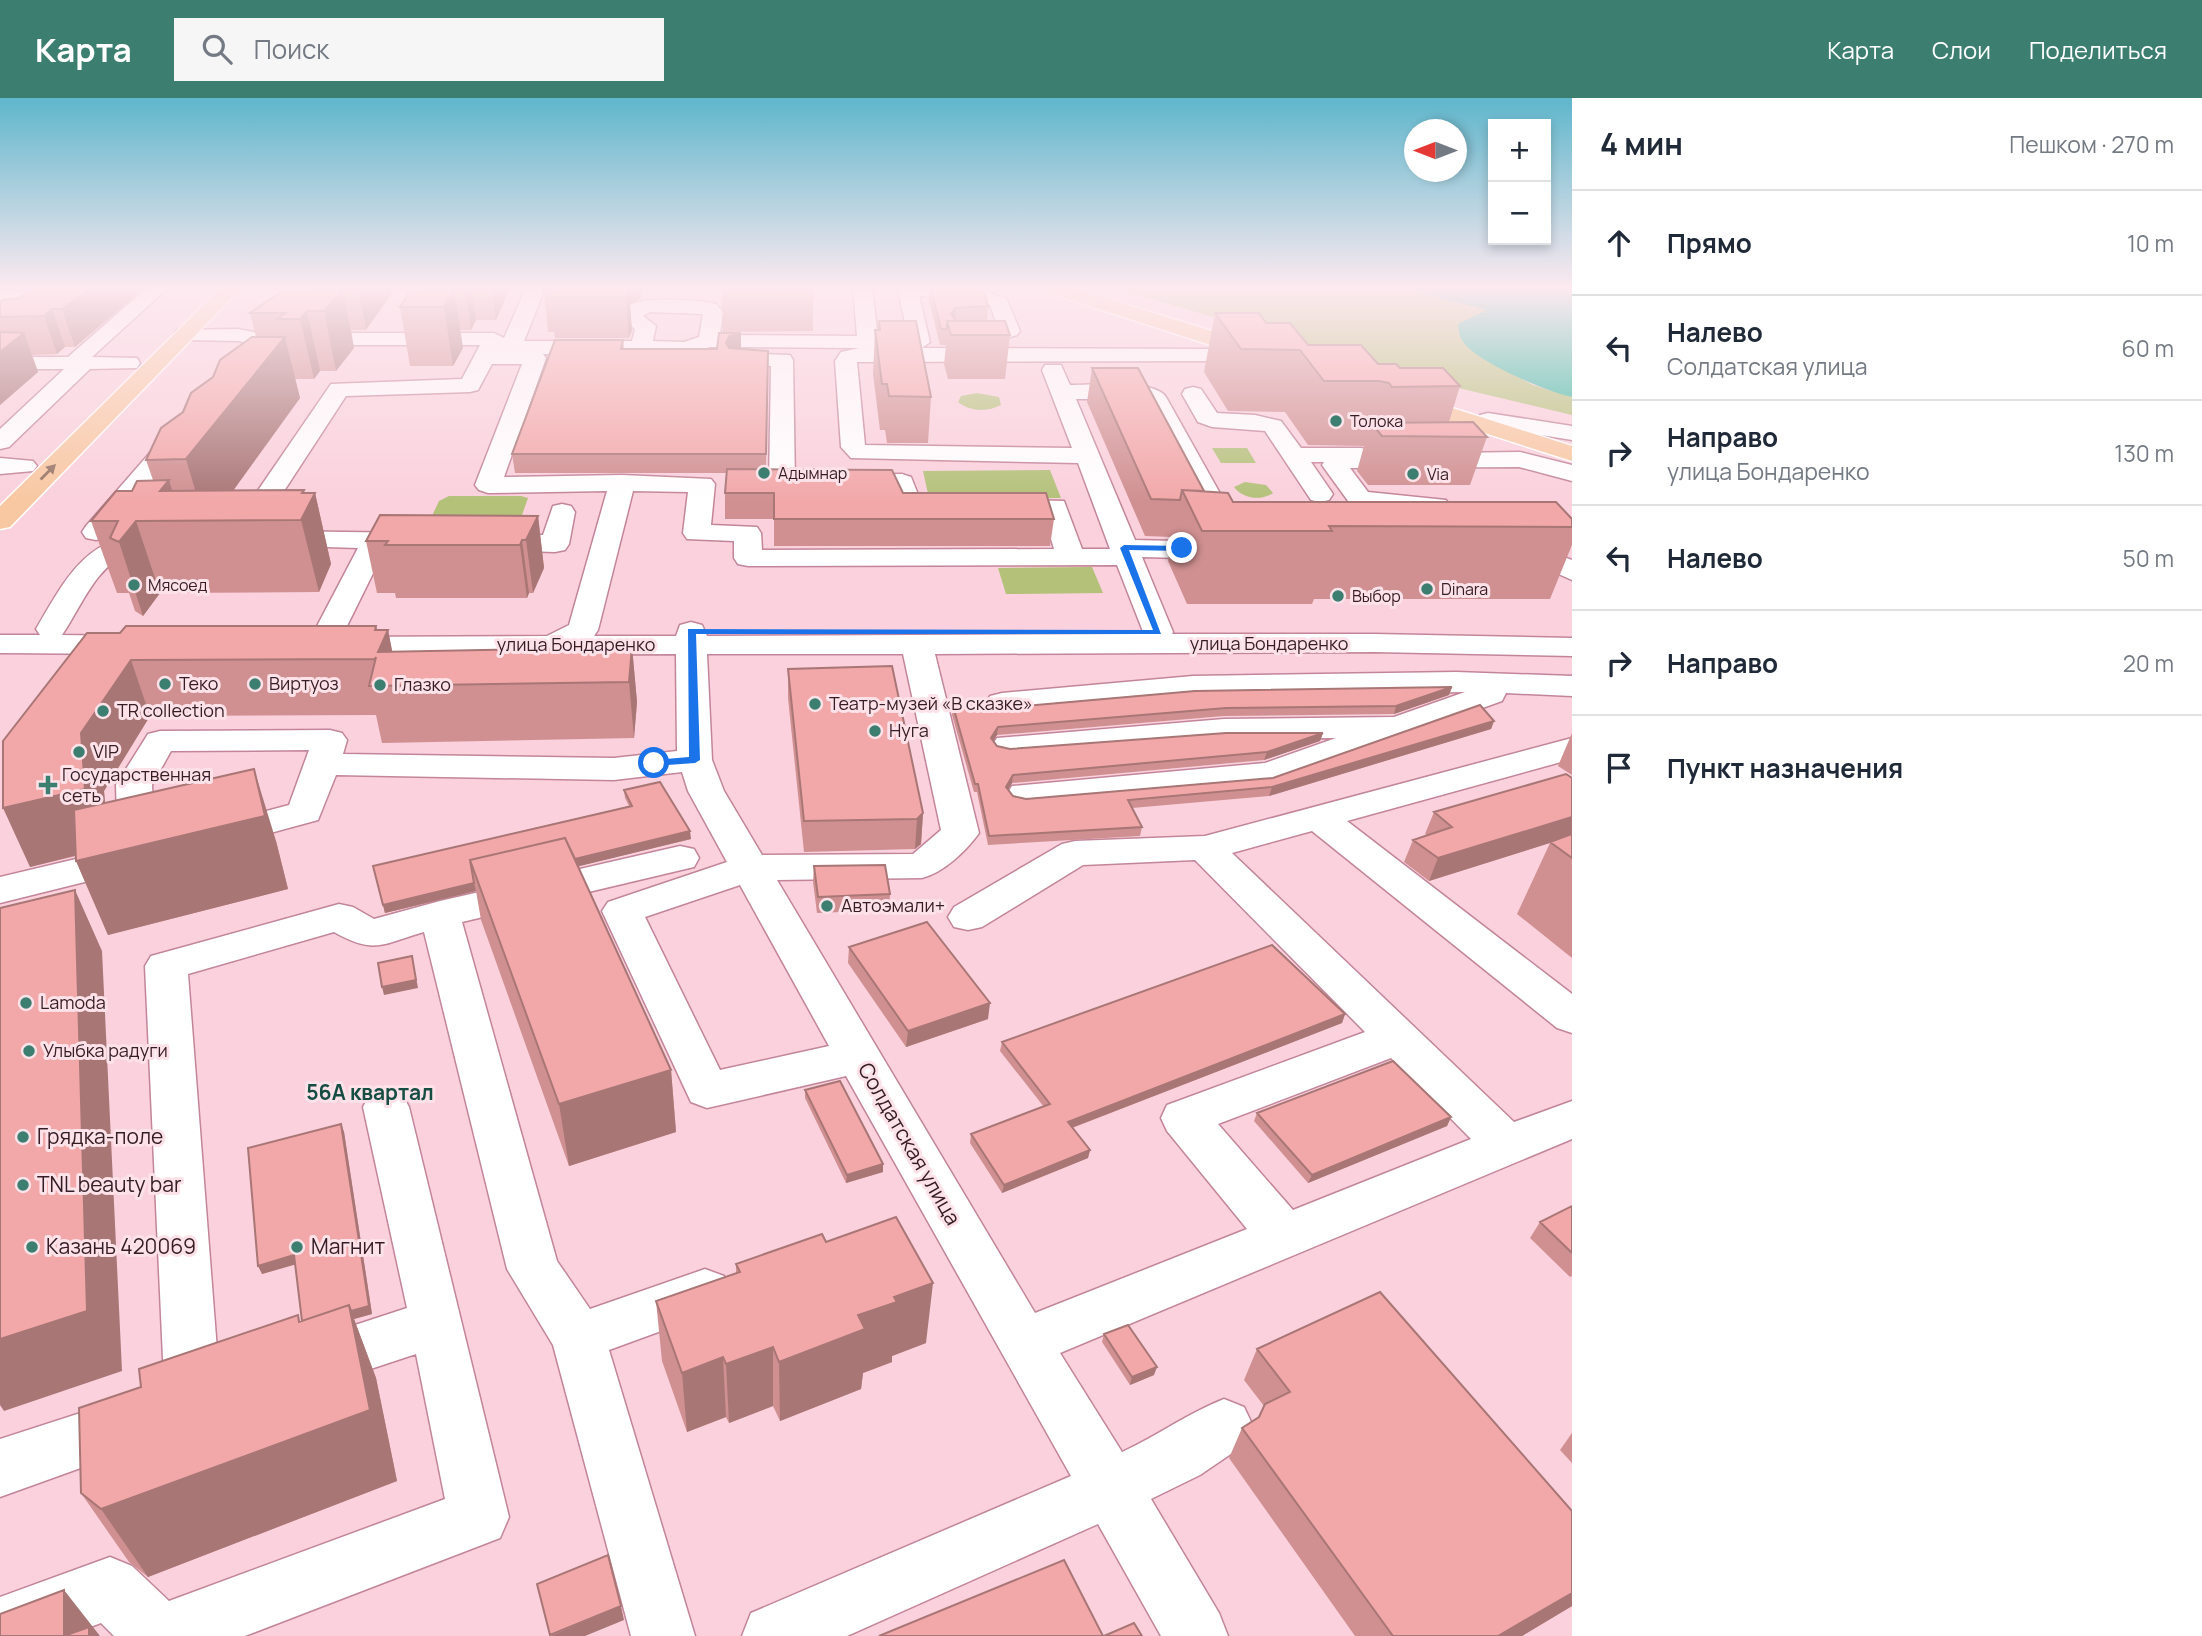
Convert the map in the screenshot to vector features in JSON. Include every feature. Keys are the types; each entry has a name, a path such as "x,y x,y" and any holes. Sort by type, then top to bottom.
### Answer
{"main road":[{"path":"0,488 12,466 134,358"},
{"path":"0,521 161,358"},
{"path":"1381,389 1572,447"},
{"path":"1485,422 1572,454"}],"street":[{"path":"78,358 79,367"},
{"path":"312,389 470,385 486,358 782,360 782,483"},
{"path":"535,358 488,485 622,482 715,484 697,533 747,533 748,558 1071,558 1126,553 1220,551 1250,555"},
{"path":"848,358 846,361 853,447 860,453 1087,456"},
{"path":"1048,358 1061,398 1158,632"},
{"path":"0,363 79,367"},
{"path":"37,372 129,363"},
{"path":"0,442 79,367"},
{"path":"1088,367 1099,392"},
{"path":"339,389 226,538 555,544 562,512"},
{"path":"1061,398 1099,392 1139,392 1155,397 1231,538 1229,546 1220,551"},
{"path":"1193,394 1206,417 1212,420 1255,422 1273,426 1321,494"},
{"path":"90,565 86,544 200,409"},
{"path":"1294,455 1440,455 1452,450 1485,422 1572,433"},
{"path":"1466,506 1407,506 1360,499 1335,465 1344,461 1498,461 1516,458 1572,473"},
{"path":"553,645 583,630 622,482"},
{"path":"755,483 902,482 908,505 1055,507 1071,558"},
{"path":"51,629 90,565 122,545 134,541 173,538"},
{"path":"312,634 376,540"},
{"path":"1491,559 1539,559 1563,565 1572,571"},
{"path":"0,630 51,629 157,637 0,644"},
{"name":"улица Бондаренко","path":"312,634 583,630 692,638 917,645 1374,643 1572,648"},
{"name":"улица Бондаренко","path":"312,634 553,645 692,638 1158,632 1572,632"},
{"name":"Солдатская улица","path":"692,638 695,760 706,791 1023,1343 1196,1636"},
{"path":"858,1056 707,1090 622,911 750,867 922,866 960,832 917,645"},
{"path":"1025,794 1270,773 1490,694 1491,684"},
{"path":"1002,702 1193,686 1572,686"},
{"path":"1009,745 1224,729 1398,727"},
{"path":"0,890 136,857 305,812 330,740 160,741 134,785 136,857"},
{"path":"968,917 1075,853 1205,848 1572,748"},
{"path":"323,764 614,769 695,760"},
{"path":"1318,817 1572,1017"},
{"path":"1205,848 1507,1145"},
{"path":"236,1388 166,966 339,916 369,934 440,914 680,858"},
{"path":"440,914 533,1269 578,1337 663,1636"},
{"path":"1284,1236 1184,1118 1399,1037"},
{"path":"0,1629 110,1588 160,1636 479,1517 386,1107"},
{"path":"1023,1343 1572,1119"},
{"path":"578,1337 748,1276"},
{"path":"0,1468 437,1323"},
{"path":"774,1636 1111,1488 1179,1455 1224,1426"}],"shaded area":[{"path":"1351,358 1503,358 1510,373 1533,385 1572,397 1572,415 1433,382"},
{"path":"1481,358 1572,358 1572,397 1546,389"},
{"path":"977,393 999,397 1001,405 979,410 958,402 961,396"},
{"path":"1212,448 1247,448 1256,463 1221,463"},
{"path":"1050,470 1061,498 929,498 923,471"},
{"path":"1245,482 1266,485 1273,493 1252,498 1234,487"},
{"path":"449,496 528,498 522,515 517,518 432,516 439,501"},
{"path":"1092,567 1103,593 1006,594 998,568"}],"building":[{"path":"268,358 186,459 146,460 161,428 183,412 191,393 213,377 220,360"},
{"path":"548,358 768,358 766,454 512,454"},
{"path":"879,358 923,358 931,397 889,396 887,384 882,384"},
{"path":"1306,358 1372,358 1378,364 1396,364 1400,368 1443,368 1460,386 1392,387 1389,383 1379,381 1324,381"},
{"path":"1092,368 1138,368 1204,491 1182,490 1180,500 1151,499"},
{"path":"1473,422 1487,437 1382,436 1371,423"},
{"path":"727,469 892,470 903,493 1046,493 1054,519 774,519 774,493 725,493"},
{"path":"169,480 160,491 304,490 302,493 315,493 301,520 136,521 119,542 110,538 118,521 91,521 116,491 132,491 137,481"},
{"path":"1182,490 1228,493 1233,502 1556,502 1572,519 1572,527 1329,526 1332,531 1202,531"},
{"path":"380,515 538,516 526,540 522,540 520,545 385,545 388,541 366,541"},
{"path":"126,626 376,626 375,630 388,630 378,652 632,647 629,682 369,686 376,657 131,660 81,733 85,789 3,808 3,741 87,633 120,633"},
{"path":"892,666 923,813 917,819 804,821 788,669"},
{"path":"1452,687 1396,706 1226,708 998,727 991,738 997,746 1010,749 1226,733 1323,733 1267,752 1013,775 1006,787 1013,796 1026,799 1273,778 1480,705 1494,721 1272,787 1128,800 1142,827 989,836 978,784 975,784 953,706 989,703 1003,708 1195,691"},
{"path":"254,769 265,816 76,861 74,810"},
{"path":"1566,774 1572,778 1572,817 1438,858 1413,840 1452,827 1434,812"},
{"path":"660,782 690,831 575,859 565,838 470,860 474,883 383,905 373,866 632,806 624,790"},
{"path":"1572,834 1572,858 1550,842"},
{"path":"565,838 671,1070 559,1104 470,860"},
{"path":"885,865 890,894 818,897 814,866"},
{"path":"75,890 87,1311 0,1339 0,908"},
{"path":"927,922 990,1003 908,1031 849,947"},
{"path":"1272,945 1345,1014 1068,1122 1090,1150 1004,1185 971,1134 1050,1104 1002,1042"},
{"path":"412,956 416,980 382,987 378,963"},
{"path":"1393,1061 1451,1117 1312,1175 1257,1113"},
{"path":"840,1081 883,1164 847,1175 805,1090"},
{"path":"341,1124 369,1306 351,1311 349,1305 302,1321 294,1255 258,1266 248,1148"},
{"path":"1572,1206 1572,1253 1540,1222"},
{"path":"896,1217 933,1283 894,1297 897,1302 858,1315 865,1329 779,1362 773,1347 726,1364 723,1357 682,1373 656,1301 740,1272 736,1264 822,1234 826,1242"},
{"path":"1380,1292 1572,1511 1572,1593 1498,1636 1393,1636 1242,1428 1259,1417 1265,1404 1290,1392 1257,1349"},
{"path":"349,1305 370,1410 101,1509 81,1493 79,1408 141,1387 139,1369 298,1315 299,1322"},
{"path":"1128,1325 1157,1367 1132,1377 1104,1334"},
{"path":"608,1555 621,1606 550,1635 537,1584"},
{"path":"1064,1560 1103,1636 879,1636"},
{"path":"64,1590 64,1636 0,1636 0,1614"},
{"path":"1134,1623 1142,1636 1104,1636"},
{"path":"89,1627 89,1636 64,1636"}],"place":[{"name":"Толока","path":"1336,421"},
{"name":"Адымнар","path":"764,473"},
{"name":"Via","path":"1413,474"},
{"name":"Мясоед","path":"134,585"},
{"name":"Dinara","path":"1427,589"},
{"name":"Выбор","path":"1338,596"},
{"name":"Теко","path":"165,684"},
{"name":"Виртуоз","path":"255,684"},
{"name":"Глазко","path":"380,685"},
{"name":"Театр-музей «В сказке»","path":"815,704"},
{"name":"TR collection","path":"103,711"},
{"name":"Нуга","path":"875,731"},
{"name":"VIP","path":"79,752"},
{"name":"Государственная сеть","path":"48,785"},
{"name":"Автоэмали+","path":"827,906"},
{"name":"Lamoda","path":"26,1003"},
{"name":"Улыбка радуги","path":"29,1051"},
{"name":"Грядка-поле","path":"23,1137"},
{"name":"TNL beauty bar","path":"23,1185"},
{"name":"Казань 420069","path":"32,1247"},
{"name":"Магнит","path":"297,1247"}],"district":[{"name":"56А квартал","path":"370,1093"}],"route":[{"path":"654,763 695,760 691,631 1158,632 1124,548 1182,548"}]}
